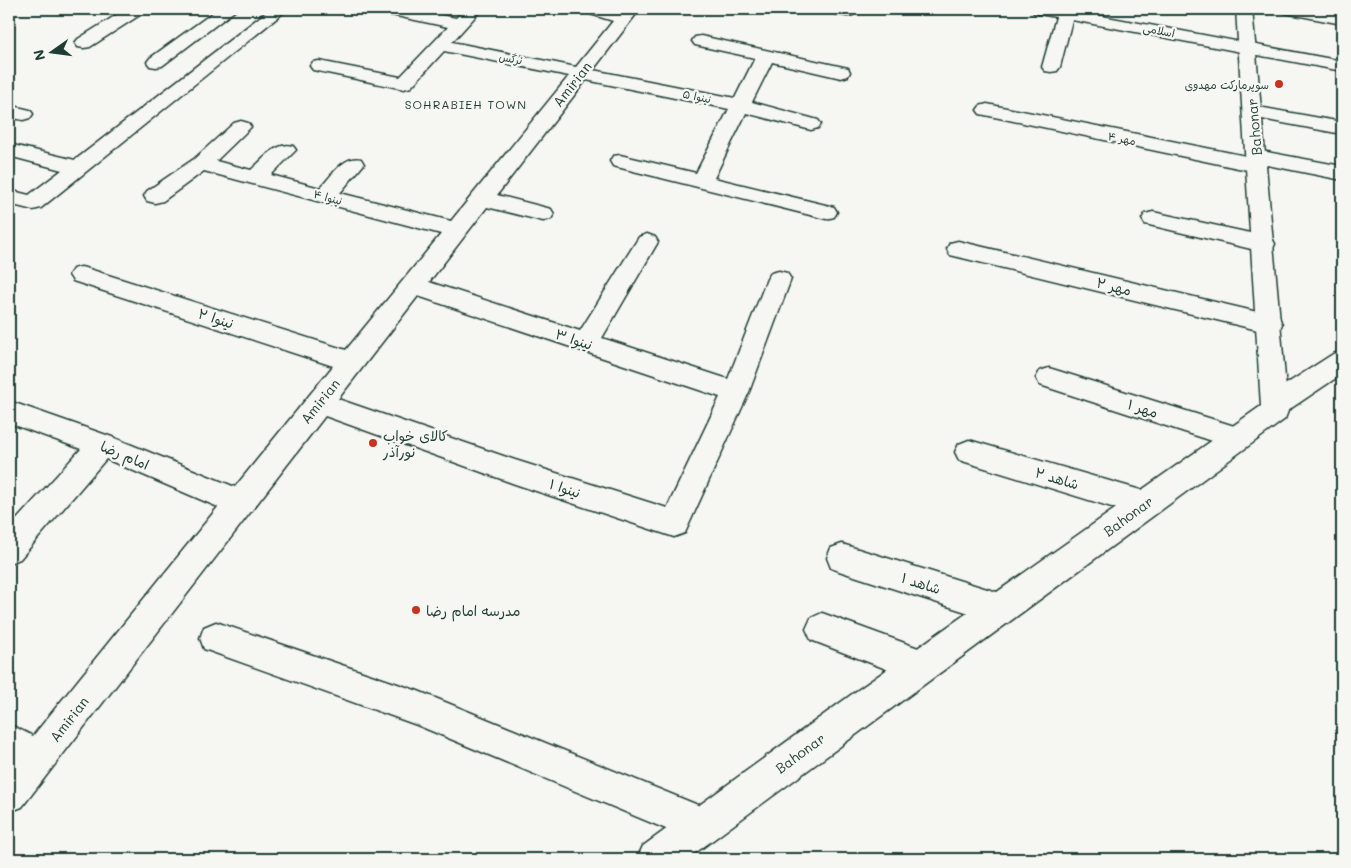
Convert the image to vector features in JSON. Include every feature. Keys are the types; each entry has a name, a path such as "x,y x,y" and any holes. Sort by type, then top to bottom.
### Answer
{"street":[{"path":"84,43 137,9"},
{"path":"156,62 229,9"},
{"path":"9,197 32,203 280,9"},
{"path":"388,9 460,24"},
{"path":"319,66 404,83 474,9"},
{"name":"اسلامی","path":"1040,9 1067,11 1342,66"},
{"name":"Bahonar","path":"656,859 920,665 1276,411 1244,9"},
{"path":"1291,9 1342,19"},
{"path":"1051,67 1067,11"},
{"path":"588,12 628,14"},
{"name":"Amirian","path":"9,794 24,749 240,503 628,14"},
{"path":"701,41 841,72"},
{"name":"نرگس","path":"440,44 582,72"},
{"path":"702,181 766,55"},
{"name":"نینوا ۵","path":"582,72 740,105 811,124"},
{"name":"مهر ۴","path":"987,110 1256,160 1342,173"},
{"path":"1253,112 1342,128"},
{"path":"155,196 201,164 241,127"},
{"path":"9,150 78,167"},
{"path":"255,178 286,150"},
{"path":"620,161 826,212"},
{"name":"نینوا ۴","path":"201,164 456,230"},
{"path":"325,196 354,164"},
{"path":"481,198 543,214"},
{"path":"1153,219 1264,244"},
{"path":"586,343 647,242"},
{"name":"مهر ۲","path":"958,248 1270,324"},
{"name":"نینوا ۲","path":"81,275 352,362"},
{"path":"736,392 778,279"},
{"name":"نینوا ۳","path":"412,285 736,392"},
{"path":"1275,405 1342,360"},
{"name":"مهر ۱","path":"1050,378 1237,438"},
{"name":"نینوا ۱","path":"319,403 515,472 674,524 736,392"},
{"name":"امام رضا","path":"9,412 102,445 240,503"},
{"path":"9,549 102,445"},
{"name":"شاهد ۲","path":"969,452 1144,504"},
{"name":"شاهد ۱","path":"842,558 1000,608"},
{"path":"822,629 920,665"},
{"path":"216,638 418,708 702,826"}],"place":[{"name":"سوپرمارکت مهدوی","path":"1279,84"},
{"name":"کالای خواب نورآذر","path":"373,443"},
{"name":"مدرسه امام رضا","path":"416,610"}],"district":[{"name":"SOHRABIEH TOWN","path":"466,104"}]}
